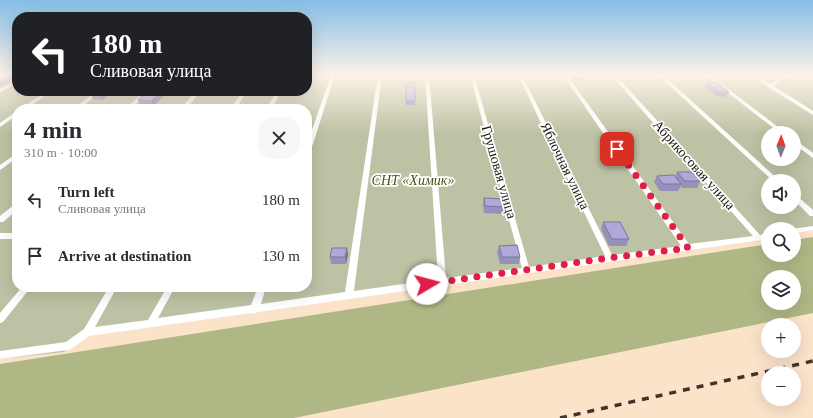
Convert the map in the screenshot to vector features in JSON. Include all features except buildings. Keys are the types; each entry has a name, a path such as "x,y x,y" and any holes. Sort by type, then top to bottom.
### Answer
{"street":[{"path":"312,138 326,95"},
{"path":"349,295 377,95"},
{"path":"428,95 442,282"},
{"name":"Грушовая улица","path":"477,95 526,269"},
{"name":"Яблочная улица","path":"529,95 609,258"},
{"path":"579,95 688,248"},
{"name":"Абрикосовая улица","path":"630,95 759,238"},
{"path":"682,95 769,174"},
{"path":"733,95 774,126"},
{"path":"784,95 813,113"},
{"path":"31,104 43,96"},
{"path":"83,104 93,96"},
{"path":"134,104 142,96"},
{"path":"187,104 195,96"},
{"path":"0,125 12,117"},
{"path":"801,147 813,156"},
{"path":"0,168 12,159"},
{"path":"801,203 813,214"},
{"path":"0,220 12,210"},
{"path":"801,230 813,228"},
{"path":"0,236 12,236"},
{"path":"87,332 254,310 526,269 759,238"},
{"path":"0,319 23,292"},
{"path":"0,355 68,346 87,332 110,292"},
{"path":"151,323 168,292"},
{"path":"254,310 260,292"}],"green space":[{"name":"СНТ «Химик»","path":"0,95 12,95 12,96 312,96 312,95 813,95 813,228 801,228 801,222 761,222 761,237 87,332 64,352 0,359"},
{"path":"813,237 813,313 788,318 761,318 761,324 294,418 0,418 0,364 761,245 761,262 801,262 801,239"}],"railway":[{"path":"560,418 813,361"}],"route":[{"path":"427,284 526,269 688,248 617,149"}]}
